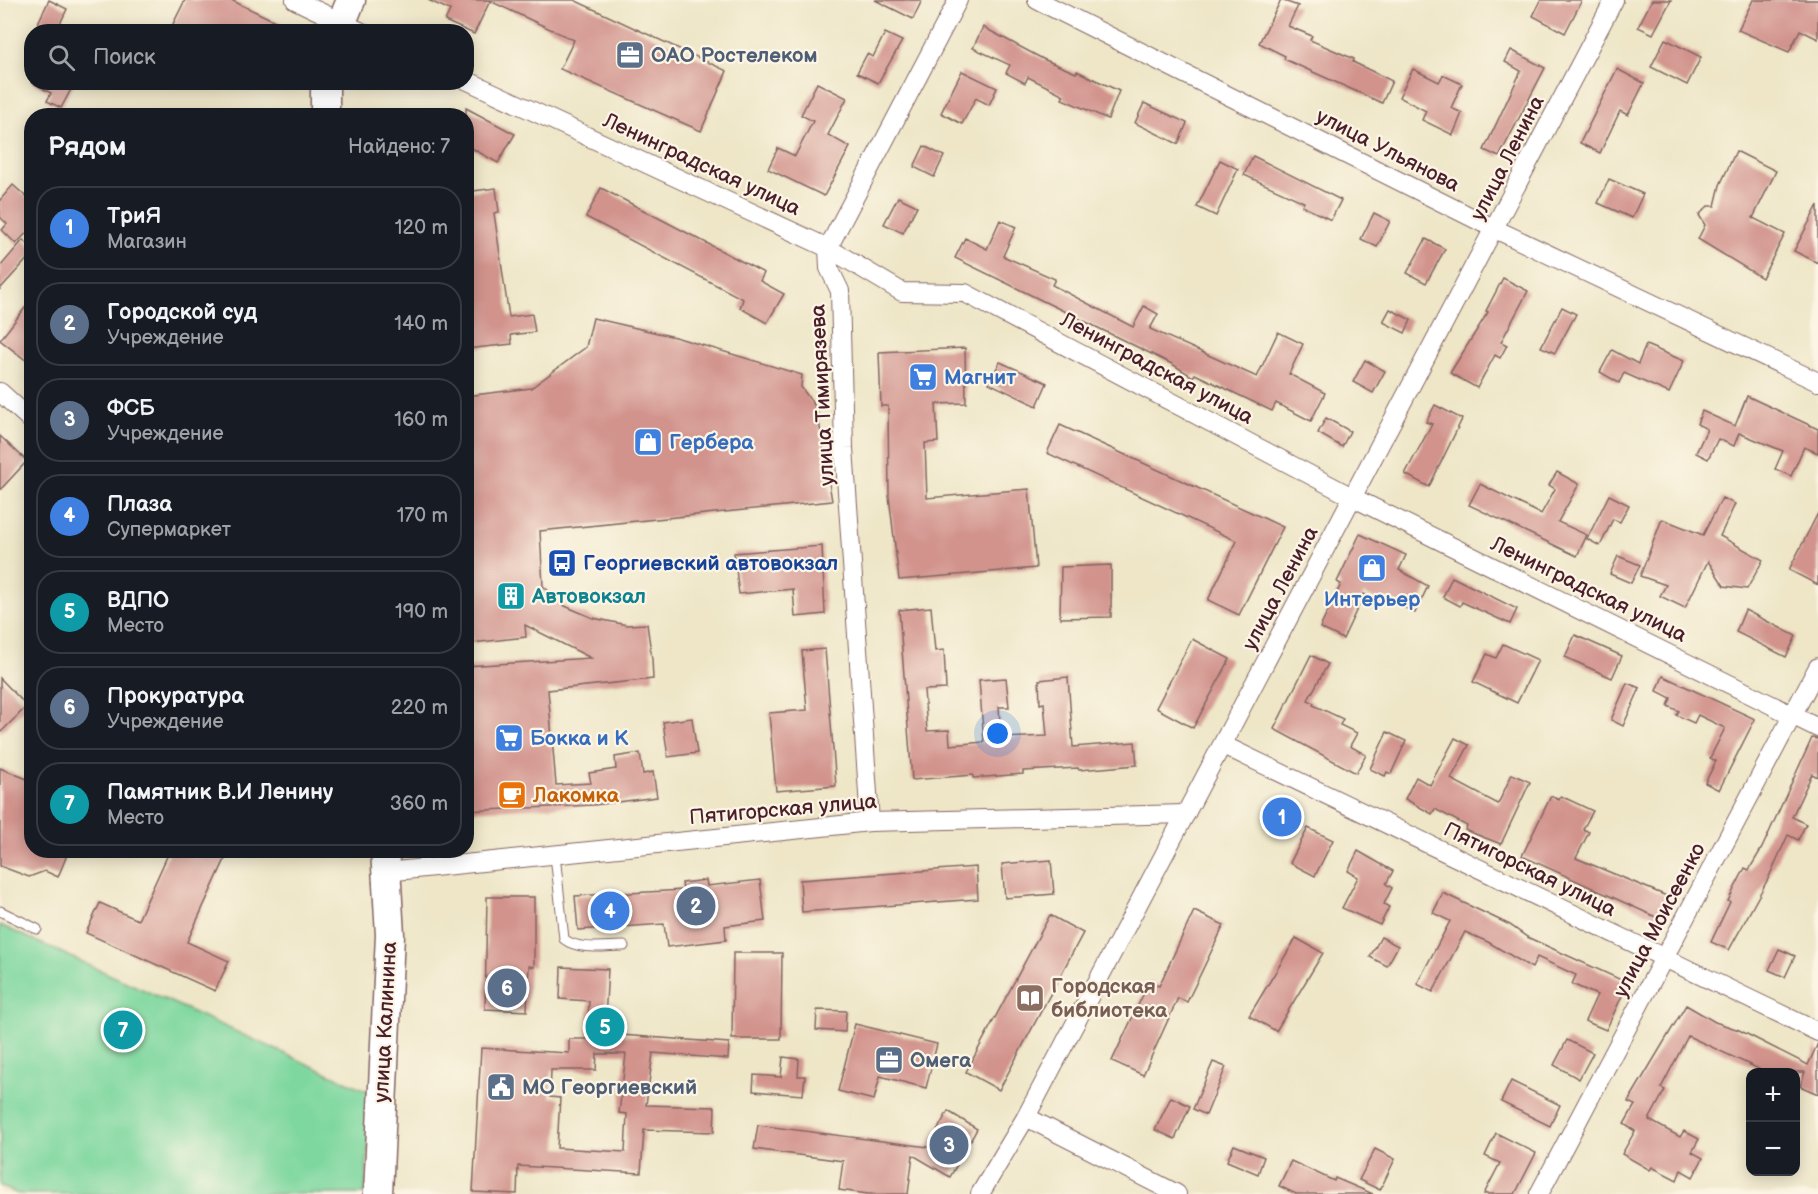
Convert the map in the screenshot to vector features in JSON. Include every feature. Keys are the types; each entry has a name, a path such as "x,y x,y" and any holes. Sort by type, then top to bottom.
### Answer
{"main road":[{"path":"325,90 325,108"},
{"name":"улица Калинина","path":"378,1194 390,935 385,861"}],"street":[{"path":"295,0 348,21"},
{"path":"828,248 958,0"},
{"name":"улица Ульянова","path":"1037,0 1495,229 1818,382"},
{"name":"улица Ленина","path":"981,1194 1026,1117 1354,498 1614,0"},
{"name":"Ленинградская улица","path":"474,84 828,248 902,292 965,293 1354,498 1818,728"},
{"name":"улица Тимирязева","path":"828,248 829,268 840,291 844,448 870,822"},
{"path":"0,392 24,414"},
{"name":"улица Моисеенко","path":"1539,1194 1818,667"},
{"name":"Пятигорская улица","path":"1223,744 1818,1032"},
{"name":"Пятигорская улица","path":"474,858 555,855 870,822 1186,814"},
{"name":"Пятигорская улица","path":"385,861 470,858"},
{"path":"1026,1117 1177,1194"}],"lane":[{"path":"555,855 564,939 570,944 585,946 624,946"},
{"path":"0,911 37,929"}],"green space":[{"path":"0,925 372,1093 365,1194 18,1194 0,1186"}],"building":[{"path":"49,0 67,9 60,24 38,23"},
{"path":"185,0 231,0 281,24 173,24"},
{"name":"ОАО Ростелеком","path":"428,0 574,0 727,71 701,131 560,69 574,40 490,1 474,34 474,24 452,24 445,21 450,10"},
{"path":"875,0 922,0 913,19"},
{"path":"1281,0 1298,6 1288,26 1312,36 1310,40 1354,59 1353,62 1392,81 1382,103 1284,59 1285,56 1259,43"},
{"path":"1541,0 1582,0 1565,33 1533,16"},
{"path":"1652,0 1671,0 1653,34 1638,27"},
{"path":"1753,0 1818,0 1818,39 1800,30 1789,52 1738,30"},
{"path":"983,27 1043,59 1076,73 1077,71 1119,91 1108,119 1062,99 1064,95 1028,77 1025,83 1006,73 1010,65 973,48"},
{"path":"885,33 902,41 878,83 857,73 867,54 873,57"},
{"path":"1665,39 1701,57 1687,85 1651,67"},
{"path":"1511,50 1545,68 1499,157 1484,150 1521,71 1505,62"},
{"path":"1413,69 1439,82 1443,75 1462,84 1451,108 1462,113 1453,135 1422,120 1426,111 1399,97"},
{"path":"1617,69 1644,83 1628,115 1620,111 1600,153 1580,143"},
{"path":"962,71 997,88 989,105 976,98 962,124 941,113"},
{"path":"817,83 847,98 828,135 850,147 824,196 768,169 778,148 795,156 813,121 801,115"},
{"path":"46,90 71,90 61,108 47,101 51,93"},
{"path":"1144,103 1187,123 1178,144 1135,123"},
{"path":"474,112 515,134 498,163 474,150"},
{"path":"924,146 944,156 934,177 914,167"},
{"path":"1736,151 1776,171 1753,218 1785,234 1762,278 1698,239 1705,225 1699,215 1708,206 1715,206 1720,185"},
{"path":"1253,156 1341,200 1331,220 1302,206 1304,202 1244,175"},
{"path":"1220,160 1238,169 1216,216 1197,207"},
{"path":"1609,179 1643,194 1632,218 1598,203"},
{"path":"13,185 24,195 24,236 16,244 2,230 7,224 0,217 0,200"},
{"path":"496,188 499,212 494,213 509,317 532,314 535,332 511,335 512,344 474,348 474,191"},
{"path":"601,188 764,273 760,281 784,294 767,323 740,308 743,299 586,217"},
{"path":"898,197 917,206 903,233 884,224"},
{"path":"1818,205 1818,263 1794,251"},
{"path":"1374,213 1390,221 1377,247 1361,239"},
{"path":"1000,220 1016,227 1003,256 1055,279 1052,285 1133,327 1144,306 1158,314 1150,329 1257,377 1278,332 1303,344 1289,374 1325,393 1311,421 1276,403 1272,411 1195,374 1193,377 1172,364 955,258 965,238 987,249"},
{"path":"1426,239 1445,249 1426,283 1407,273"},
{"path":"24,241 24,263 0,289 0,267"},
{"path":"1503,278 1528,291 1501,342 1507,345 1500,358 1495,355 1477,388 1450,373 1488,312 1486,311"},
{"path":"1562,307 1576,314 1555,353 1541,347"},
{"path":"24,309 24,359 0,340"},
{"path":"1390,309 1411,320 1405,333 1383,322"},
{"name":"Гербера","path":"593,318 675,337 802,375 801,387 817,409 832,501 540,531 543,586 565,606 593,618 627,625 647,624 652,659 653,679 548,690 556,785 591,783 589,773 616,769 615,757 640,753 643,774 653,772 657,797 594,805 474,811 474,665 591,658 525,625 526,637 474,643 474,395 531,388 586,347"},
{"path":"1646,345 1684,361 1669,393 1624,373 1619,383 1600,372 1612,350 1638,364"},
{"path":"965,348 966,403 936,404 938,442 925,443 927,498 1029,489 1036,568 899,580 889,496 888,406 881,406 879,352"},
{"path":"1365,360 1385,371 1373,393 1353,382"},
{"path":"1000,362 1047,383 1037,406 989,383"},
{"path":"1747,396 1818,429 1818,453 1804,447 1791,476 1775,469 1783,451 1739,433 1734,446 1718,439 1708,459 1696,453 1707,429 1697,424 1702,411 1735,426"},
{"path":"1435,405 1462,419 1429,487 1405,474 1432,424 1426,422"},
{"path":"1326,418 1350,431 1342,447 1318,433"},
{"path":"1060,425 1283,527 1239,615 1208,600 1237,541 1047,453"},
{"path":"0,436 24,458 24,464 0,490"},
{"path":"1557,472 1579,484 1558,522 1587,535 1577,556 1469,505 1480,484 1541,514 1555,489 1549,485"},
{"path":"1609,495 1629,505 1620,522 1613,519 1600,546 1587,539"},
{"path":"1722,498 1735,504 1720,536 1763,560 1747,589 1724,586 1708,561 1685,608 1660,596 1666,585 1640,576 1662,519 1703,535"},
{"path":"1818,513 1818,585 1789,570"},
{"path":"1360,534 1406,555 1399,570 1428,586 1415,613 1386,598 1383,604 1364,594 1343,639 1320,628 1341,584 1337,582"},
{"path":"822,546 825,614 795,617 793,589 739,594 734,553"},
{"path":"1618,556 1640,565 1631,583 1610,574"},
{"path":"1111,565 1111,617 1060,618 1061,567"},
{"path":"1452,577 1517,609 1510,624 1462,602 1460,606 1443,597"},
{"path":"931,607 935,651 944,650 946,689 924,690 927,731 949,730 950,745 984,742 979,680 1006,678 1009,707 999,707 1001,738 1047,736 1044,703 1040,704 1039,680 1068,677 1073,747 1135,742 1137,765 1079,770 1078,768 1023,771 1023,774 973,778 973,775 912,780 899,610"},
{"path":"1745,610 1796,636 1786,657 1736,632"},
{"path":"1575,635 1622,656 1612,678 1565,657"},
{"path":"1192,639 1230,659 1193,728 1156,708"},
{"path":"1503,644 1538,660 1517,703 1473,682 1487,654 1496,658"},
{"path":"825,649 836,786 776,791 769,713 807,710 802,651"},
{"path":"1311,655 1328,664 1308,700 1314,703 1313,705 1343,719 1340,725 1357,733 1350,746 1366,755 1356,773 1274,729"},
{"path":"1663,676 1755,719 1719,790 1705,783 1716,761 1710,758 1725,728 1698,715 1694,723 1676,715 1679,711 1668,706 1671,698 1657,691"},
{"path":"0,678 24,703 24,709 0,733"},
{"path":"1627,683 1640,688 1623,726 1611,720"},
{"path":"692,718 697,753 668,757 663,722"},
{"path":"1387,732 1406,741 1391,774 1387,772 1385,776 1370,769"},
{"path":"1455,738 1469,745 1451,779 1498,804 1512,774 1530,782 1501,844 1465,830 1467,826 1435,809 1432,814 1405,799 1416,777 1430,785"},
{"path":"1812,738 1818,739 1818,777 1812,774 1792,817 1806,824 1798,840 1788,835 1768,879 1729,950 1711,942 1745,868 1749,870 1762,848"},
{"path":"0,768 24,778 24,858 66,858 58,877 45,871 29,877 0,866"},
{"path":"1551,796 1559,800 1561,796 1593,811 1583,829 1589,832 1576,858 1669,897 1658,918 1522,856"},
{"path":"1308,828 1333,840 1315,876 1290,863"},
{"path":"1358,851 1393,871 1386,884 1392,888 1384,904 1389,907 1380,925 1342,908 1358,877 1348,871"},
{"path":"166,858 226,858 187,942 229,961 215,991 86,933 100,903 138,920"},
{"path":"1051,860 1054,894 1005,898 1002,864"},
{"path":"976,867 978,899 802,912 800,880"},
{"path":"706,880 707,886 760,880 765,921 725,926 726,940 667,947 664,924 578,930 575,896 683,890 682,883"},
{"path":"1443,893 1510,925 1527,937 1628,983 1606,1030 1585,1021 1597,995 1572,984 1576,975 1537,957 1532,968 1488,942 1465,932 1433,992 1417,984 1450,921 1433,913"},
{"path":"487,897 534,897 534,967 529,966 527,1011 485,1009"},
{"path":"1194,911 1224,925 1187,1002 1178,998 1143,1075 1112,1061 1149,982 1159,986"},
{"path":"1050,915 1083,933 999,1090 966,1072"},
{"path":"1381,937 1398,946 1387,966 1370,957"},
{"path":"1296,938 1323,953 1276,1031 1249,1016"},
{"path":"1779,949 1795,956 1785,977 1769,970"},
{"path":"733,953 782,953 781,1039 732,1039"},
{"path":"561,967 608,969 605,1019 622,1020 621,1035 729,1043 728,1059 653,1053 646,1105 715,1107 714,1132 644,1130 641,1173 518,1166 517,1194 473,1192 481,1048 569,1053 569,1039 587,1039 589,1001 560,999","holes":["597,1054 626,1054 619,1113 627,1114 625,1152 557,1148 560,1098 550,1097 551,1070 596,1070"]},
{"path":"1686,1005 1715,1022 1739,1030 1808,1065 1818,1043 1818,1094 1800,1086 1805,1072 1800,1072 1800,1068 1757,1068 1688,1036 1661,1088 1665,1090 1649,1120 1680,1137 1684,1131 1699,1139 1692,1152 1703,1158 1693,1177 1681,1170 1677,1180 1652,1167 1650,1170 1622,1154 1635,1131 1624,1124 1635,1105 1628,1102"},
{"path":"817,1010 846,1011 845,1032 816,1030"},
{"name":"Омега","path":"855,1024 937,1044 926,1088 880,1076 874,1100 838,1091"},
{"path":"1567,1040 1593,1053 1579,1079 1554,1065"},
{"path":"783,1057 799,1059 798,1076 805,1076 803,1095 753,1091 754,1075 781,1077"},
{"path":"1213,1062 1226,1067 1206,1115 1193,1109"},
{"path":"1511,1081 1560,1105 1550,1126 1501,1102"},
{"path":"1171,1097 1190,1106 1175,1139 1155,1130"},
{"path":"948,1111 977,1129 950,1177 913,1155 908,1194 868,1194 839,1190 843,1161 754,1149 758,1125 928,1147"},
{"path":"1496,1133 1536,1153 1515,1194 1484,1194 1500,1163 1485,1156"},
{"path":"1234,1145 1264,1157 1258,1174 1227,1161"},
{"path":"1375,1149 1395,1159 1380,1190 1359,1180"},
{"path":"1291,1161 1334,1181 1335,1178 1373,1194 1296,1194 1279,1186"}],"place":[{"name":"ОАО Ростелеком","path":"630,55"},
{"name":"Магнит","path":"923,377"},
{"name":"Гербера","path":"648,442"},
{"name":"Георгиевский автовокзал","path":"562,563"},
{"name":"Интерьер","path":"1372,568"},
{"name":"Автовокзал","path":"511,596"},
{"name":"Бокка и К","path":"509,738"},
{"name":"Лакомка","path":"512,795"},
{"name":"ТриЯ","path":"1282,817"},
{"name":"Городской суд","path":"696,906"},
{"name":"Плаза","path":"610,911"},
{"name":"Прокуратура","path":"507,988"},
{"name":"Городская библиотека","path":"1030,998"},
{"name":"ВДПО","path":"605,1027"},
{"name":"Памятник В.И Ленину","path":"123,1030"},
{"name":"Омега","path":"889,1060"},
{"name":"МО Георгиевский","path":"501,1087"},
{"name":"ФСБ","path":"949,1145"}]}
